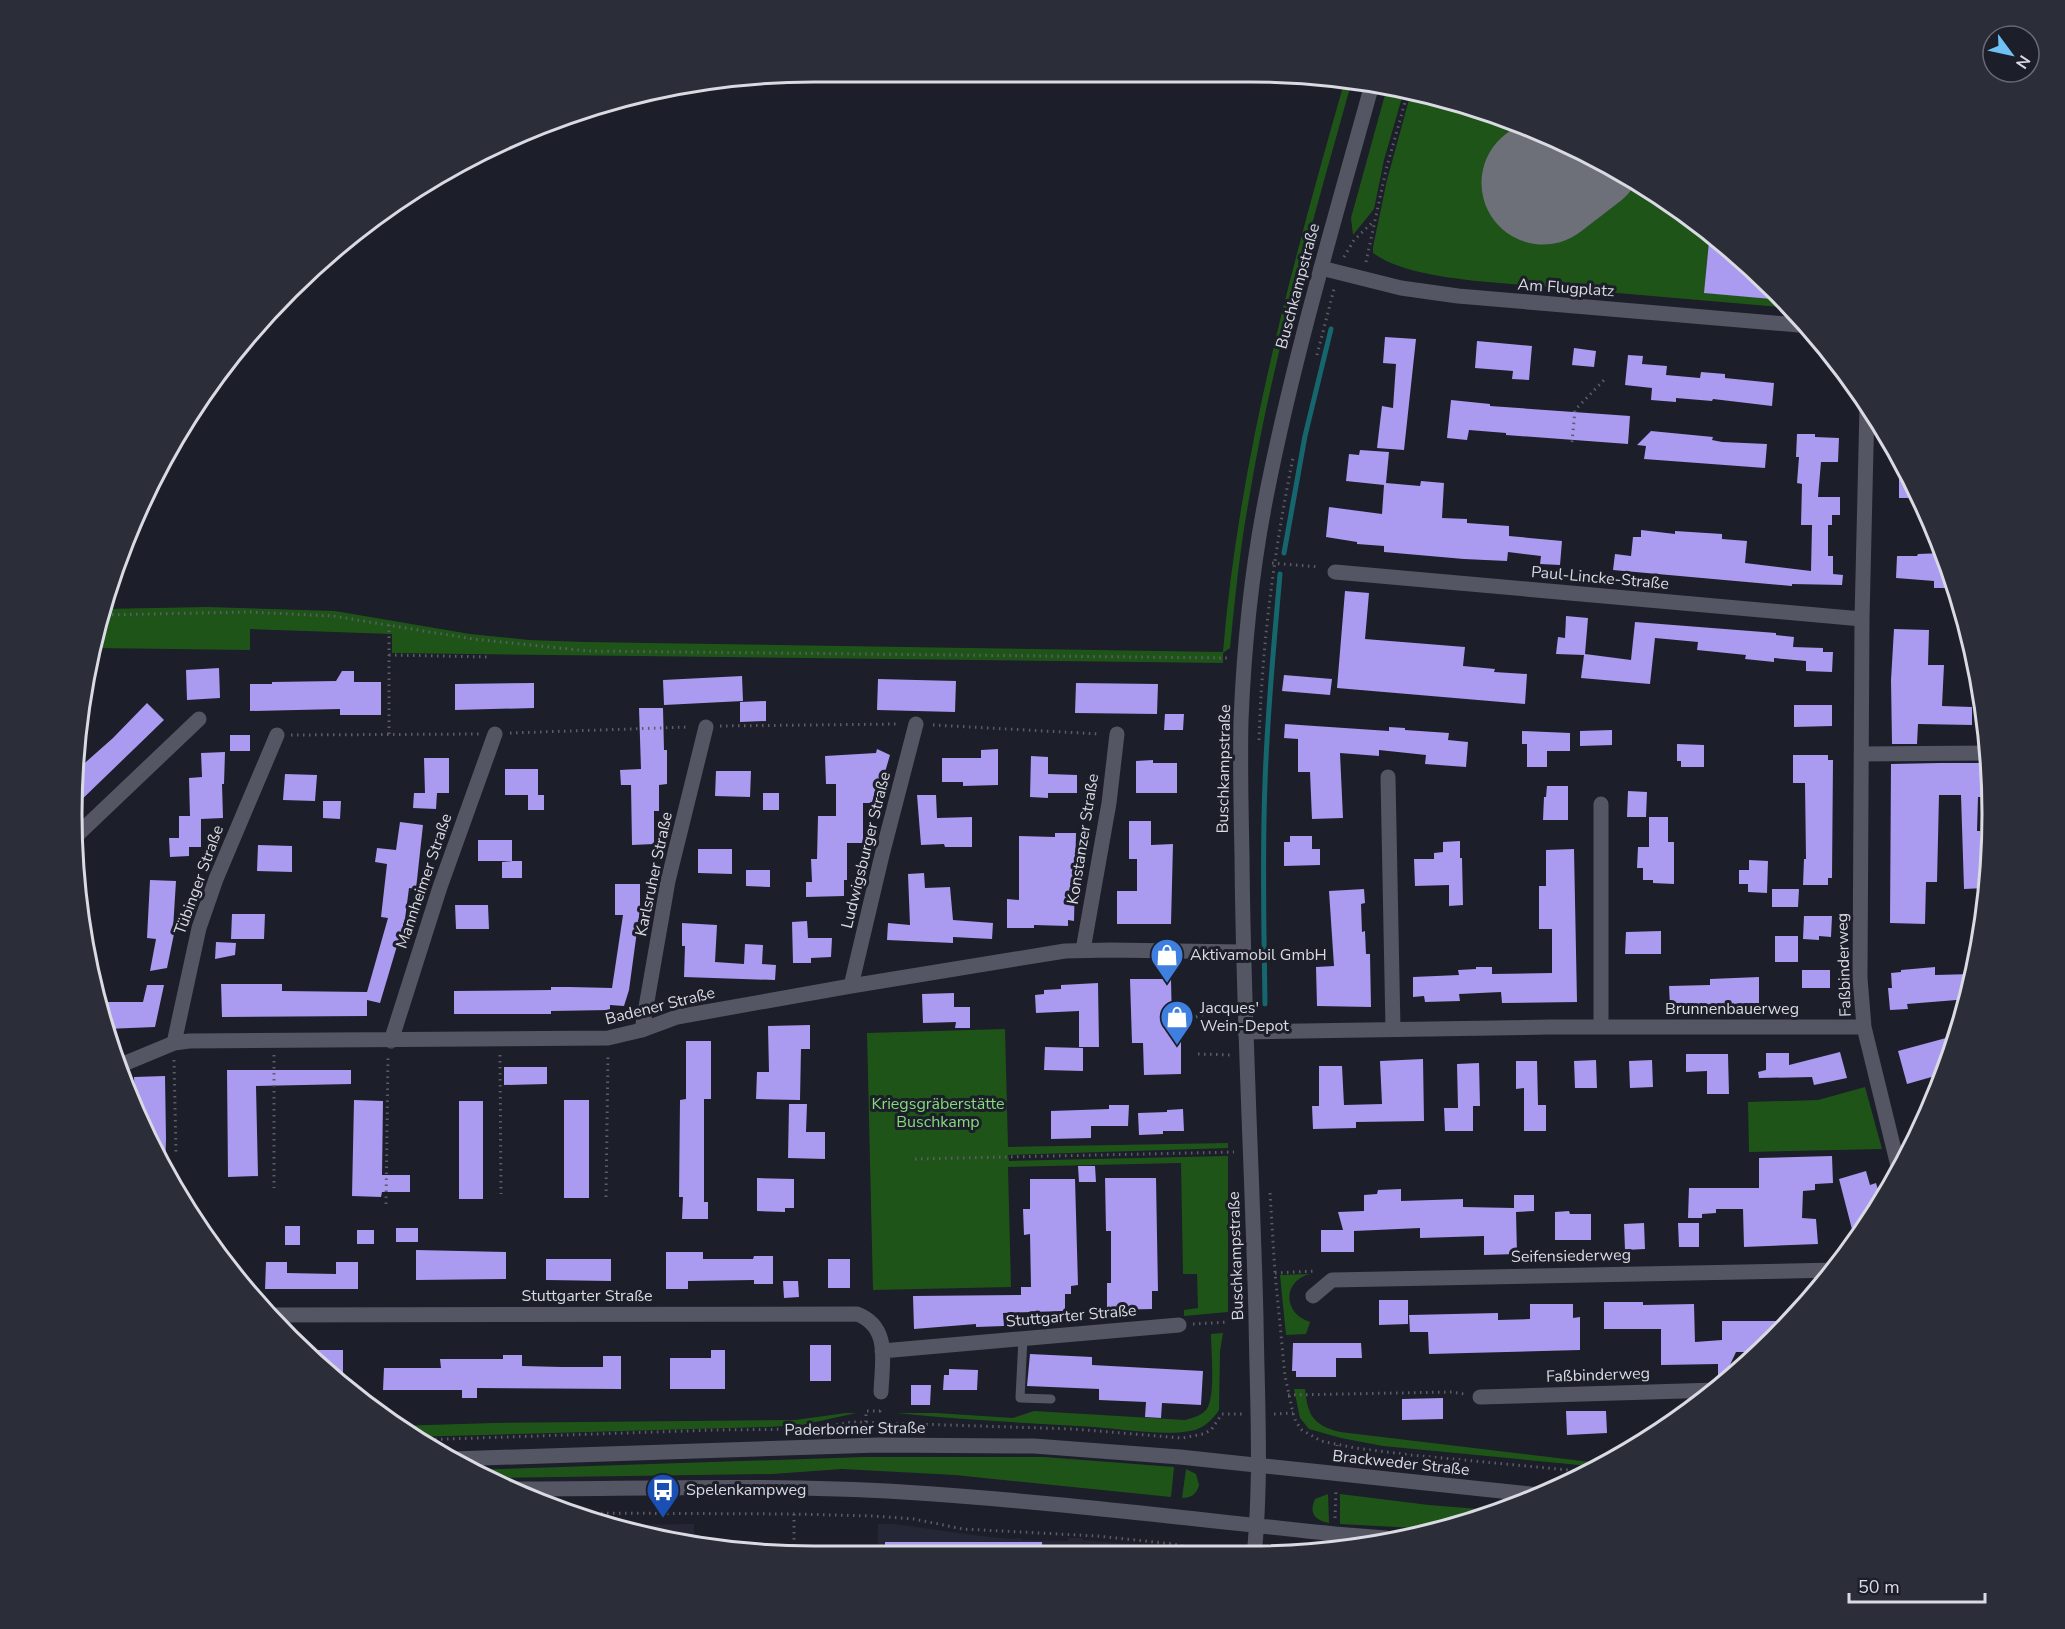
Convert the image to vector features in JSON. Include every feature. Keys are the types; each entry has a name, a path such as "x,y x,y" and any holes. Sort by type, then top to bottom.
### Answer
{"street":[{"name":"Buschkampstraße","path":"1255,1546 1258,1465 1255,1274 1244,1011 1241,783 1245,658 1255,561 1266,495 1285,407 1370,93"},
{"name":"Am Flugplatz","path":"1321,268 1401,288 1458,296 1795,326"},
{"name":"Faßbinderweg","path":"1867,421 1862,619 1860,966 1864,1027 1896,1158"},
{"name":"Paul-Lincke-Straße","path":"1335,572 1862,619"},
{"path":"83,830 199,719"},
{"name":"Ludwigsburger Straße","path":"851,986 916,724"},
{"name":"Karlsruher Straße","path":"642,1030 668,881 706,726"},
{"name":"Mannheimer Straße","path":"391,1041 440,887 495,734"},
{"name":"Konstanzer Straße","path":"1083,950 1109,803 1117,734"},
{"name":"Tübinger Straße","path":"174,1043 199,928 216,879 277,735"},
{"path":"1861,754 1980,753"},
{"path":"1388,777 1393,1029"},
{"path":"1601,804 1601,1027"},
{"name":"Badener Straße","path":"126,1063 174,1043 189,1041 608,1038 642,1030 677,1017 851,986 1083,950 1243,952"},
{"name":"Brunnenbauerweg","path":"1245,1032 1601,1027 1864,1027"},
{"name":"Seifensiederweg","path":"1332,1280 1823,1270"},
{"path":"1313,1296 1332,1280"},
{"name":"Stuttgarter Straße","path":"281,1315 851,1314 863,1317 876,1326 881,1339 880,1392"},
{"name":"Stuttgarter Straße","path":"882,1350 1179,1325"},
{"name":"Faßbinderweg","path":"1480,1397 1703,1389"},
{"name":"Paderborner Straße","path":"468,1458 879,1445 1034,1446 1258,1465"},
{"name":"Brackweder Straße","path":"1258,1465 1524,1493"},
{"path":"530,1489 790,1489 901,1492 1020,1501 1367,1536"}],"lane":[{"path":"1023,1338 1020,1398 1051,1399"}],"path":[{"path":"1361,279 1386,170 1406,100"},
{"path":"1315,365 1339,273 1354,240 1375,220"},
{"path":"1572,442 1575,410 1604,380"},
{"path":"1259,743 1263,669 1274,563 1294,453"},
{"path":"1274,563 1326,568 1335,572"},
{"path":"110,615 249,612 333,616 473,639 588,651 1245,658"},
{"path":"389,625 389,734"},
{"path":"389,655 490,657"},
{"path":"1196,1017 1217,1010 1244,1011"},
{"path":"606,1197 608,1038"},
{"path":"500,1039 501,1194"},
{"path":"274,1041 274,1188"},
{"path":"386,1204 387,1062 391,1041"},
{"path":"174,1043 176,1154"},
{"path":"1198,1054 1246,1055"},
{"path":"915,1159 1250,1152"},
{"path":"1270,1192 1275,1273 1288,1395 1296,1422 1302,1430 1321,1441 1337,1445 1411,1455 1575,1471"},
{"path":"1275,1273 1317,1271 1332,1280"},
{"path":"1179,1325 1228,1322"},
{"path":"1288,1395 1452,1392 1480,1397"},
{"path":"1182,1438 1203,1434 1210,1430 1222,1414"},
{"path":"1335,1534 1337,1445"},
{"path":"596,1513 794,1514 914,1519 963,1529 1097,1536 1184,1546"},
{"path":"794,1514 794,1546"}],"shaded area":[{"path":"694,1524 694,1536 672,1532 638,1525"},
{"path":"878,1524 894,1524 981,1536 1021,1538 1022,1540 1068,1541 1068,1538 1082,1538 1083,1540 1149,1546 878,1546"}],"green space":[{"path":"1342,89 1349,90 1294,290 1269,394 1243,536 1230,648 1223,653 1223,663 392,653 392,634 250,629 250,650 102,648 112,609 207,607 335,611 470,634 529,640 1223,652 1241,508 1254,436 1305,223"},
{"path":"1385,96 1402,99 1384,160 1374,209 1353,235 1351,218"},
{"path":"1409,100 1486,121 1574,158 1657,206 1733,264 1777,307 1476,281 1422,273 1396,265 1373,253 1387,180"},
{"name":"Kriegsgräberstätte Buschkamp","path":"1005,1029 1008,1147 1228,1143 1228,1148 1008,1155 1009,1161 1228,1156 1228,1312 1184,1316 1184,1310 1198,1308 1197,1274 1183,1274 1181,1163 1008,1167 1011,1287 873,1290 867,1033"},
{"path":"1865,1087 1882,1149 1749,1152 1748,1102 1818,1100"},
{"path":"1310,1274 1294,1283 1289,1298 1295,1312 1310,1322 1306,1334 1286,1335 1280,1275"},
{"path":"1223,1333 1220,1351 1219,1410 1209,1422 1195,1430 1158,1433 897,1413 1013,1418 1034,1411 1185,1420 1202,1414 1209,1404 1212,1385 1211,1334"},
{"path":"1294,1389 1305,1389 1310,1413 1318,1422 1340,1432 1590,1462 1584,1465 1383,1446 1309,1429 1300,1418"},
{"path":"856,1413 802,1425 768,1427 430,1436 412,1425 494,1423 795,1420"},
{"path":"864,1457 1044,1457 1174,1467 1171,1497 955,1475 842,1469 772,1474 505,1478 488,1470"},
{"path":"1186,1469 1196,1474 1199,1485 1193,1495 1182,1498"},
{"path":"1328,1494 1329,1523 1316,1518 1313,1512 1315,1499"},
{"path":"1340,1494 1482,1509 1412,1528 1340,1524"}],"building":[{"path":"1709,244 1770,299 1704,293"},
{"path":"1385,337 1416,339 1404,450 1377,448 1382,406 1393,408 1396,364 1383,363"},
{"path":"1477,341 1532,346 1529,380 1512,379 1513,371 1475,368"},
{"path":"1574,348 1596,351 1594,367 1572,365"},
{"path":"1628,355 1643,356 1642,364 1667,366 1666,375 1700,378 1701,372 1725,374 1725,378 1774,383 1772,406 1713,399 1712,401 1676,398 1676,402 1651,400 1652,388 1625,385"},
{"path":"1451,400 1490,404 1490,406 1630,416 1628,444 1469,430 1467,440 1447,438"},
{"path":"1651,431 1713,437 1712,440 1722,442 1767,444 1765,468 1644,459 1646,446 1637,445"},
{"path":"1797,434 1839,438 1838,462 1821,462 1818,497 1840,497 1840,515 1832,515 1832,525 1828,525 1828,556 1833,556 1833,574 1843,575 1842,585 1792,584 1792,586 1613,570 1615,554 1631,556 1633,537 1641,537 1641,530 1675,534 1675,531 1722,534 1722,539 1747,541 1745,563 1811,571 1812,525 1801,525 1802,484 1797,483 1799,457 1796,457"},
{"path":"1360,450 1389,452 1386,483 1420,486 1421,481 1444,483 1442,518 1467,519 1467,523 1509,526 1509,536 1562,541 1560,565 1540,564 1541,556 1508,552 1507,561 1384,552 1384,546 1357,544 1357,542 1326,537 1329,507 1382,514 1384,485 1346,481 1349,454 1359,455"},
{"path":"1899,476 1910,498 1899,498"},
{"path":"1934,553 1947,588 1934,588 1934,581 1896,578 1897,556 1917,556 1918,554"},
{"path":"1345,591 1369,593 1365,639 1465,647 1463,666 1495,669 1494,672 1527,674 1525,704 1337,688"},
{"path":"1566,616 1588,618 1585,654 1631,660 1635,622 1776,633 1776,635 1794,637 1793,647 1823,648 1823,652 1833,652 1832,672 1806,671 1806,661 1774,658 1774,662 1745,659 1746,655 1697,650 1698,642 1655,638 1650,684 1581,678 1584,655 1556,654 1558,637 1565,638"},
{"path":"1894,629 1929,630 1928,665 1944,665 1942,706 1972,707 1972,725 1918,724 1917,744 1892,744 1891,680"},
{"path":"219,668 220,698 187,700 186,670"},
{"path":"342,671 354,671 354,682 381,682 381,715 340,715 340,709 250,711 250,684 336,681"},
{"path":"1284,675 1332,679 1330,695 1282,691"},
{"path":"742,676 743,701 664,705 663,680"},
{"path":"878,679 956,681 955,712 877,710"},
{"path":"534,683 534,708 455,710 455,684"},
{"path":"1076,683 1158,684 1157,714 1075,713"},
{"path":"766,701 766,721 740,722 740,702"},
{"path":"147,703 164,720 83,799 84,763"},
{"path":"1794,705 1832,705 1832,726 1794,727"},
{"path":"639,708 663,708 667,784 659,785 659,811 654,811 654,844 632,845 631,785 621,785 620,770 641,769"},
{"path":"1165,714 1184,714 1183,730 1164,730"},
{"path":"1285,724 1389,731 1389,727 1449,733 1448,740 1468,742 1466,767 1425,764 1426,755 1379,750 1379,756 1340,753 1343,818 1312,819 1310,772 1298,772 1298,739 1284,738"},
{"path":"1612,730 1612,745 1580,746 1580,731"},
{"path":"1522,731 1570,733 1570,751 1547,751 1547,767 1527,767 1527,744 1522,744"},
{"path":"230,735 250,735 250,751 230,751"},
{"path":"1677,744 1704,745 1704,767 1681,767 1681,761 1677,761"},
{"path":"877,749 890,755 883,779 876,779 876,803 863,803 863,843 847,843 847,880 844,880 844,896 806,897 806,882 812,882 811,859 817,859 818,816 836,816 836,784 826,784 825,756 876,753"},
{"path":"998,749 998,785 963,786 963,782 942,782 942,758 981,758 981,750"},
{"path":"225,752 224,784 222,784 223,818 201,819 201,847 189,847 189,856 170,857 169,838 179,838 179,816 190,816 189,778 202,777 201,753"},
{"path":"1793,755 1828,755 1828,760 1833,760 1832,878 1828,878 1828,885 1803,885 1804,859 1806,859 1805,783 1793,783"},
{"path":"1031,756 1048,757 1048,774 1077,775 1077,793 1048,793 1048,798 1030,797"},
{"path":"424,758 449,758 449,793 437,793 436,809 413,808 414,793 425,793"},
{"path":"1153,760 1153,763 1177,763 1177,793 1136,793 1136,761"},
{"path":"1981,763 1982,797 1978,797 1977,831 1980,831 1981,857 1978,888 1964,889 1961,795 1939,795 1937,882 1926,882 1925,924 1890,923 1891,764"},
{"path":"505,769 538,769 538,795 505,795"},
{"path":"716,771 751,771 750,797 715,796"},
{"path":"285,774 317,775 315,801 283,800"},
{"path":"1547,786 1568,786 1568,820 1543,820"},
{"path":"1628,791 1647,792 1646,817 1627,817"},
{"path":"763,793 779,793 779,810 763,810"},
{"path":"528,795 544,795 544,810 528,810"},
{"path":"917,795 936,795 937,818 972,817 972,847 945,847 944,844 921,845"},
{"path":"323,801 341,801 340,819 323,818"},
{"path":"1649,817 1668,817 1668,842 1674,842 1674,884 1643,880 1643,868 1637,868 1638,847 1649,847"},
{"path":"1129,821 1151,821 1151,845 1173,844 1171,924 1117,924 1117,891 1137,891 1137,859 1129,859"},
{"path":"400,822 423,825 416,889 409,888 405,919 380,1003 367,1000 367,1016 222,1017 221,984 282,984 282,991 367,992 388,918 381,917 387,864 375,862 377,848 396,850"},
{"path":"1055,833 1076,833 1074,921 1068,920 1068,926 1034,925 1034,928 1007,928 1007,899 1019,900 1019,836 1055,837"},
{"path":"1290,836 1312,836 1312,849 1320,849 1320,865 1284,866 1284,842 1290,842"},
{"path":"478,840 512,840 512,861 478,861"},
{"path":"1460,841 1463,905 1449,906 1449,885 1415,886 1414,859 1434,859 1434,853 1443,852 1443,842"},
{"path":"258,845 292,846 292,872 257,871"},
{"path":"698,849 732,849 732,874 698,873"},
{"path":"1574,849 1577,1002 1502,1003 1501,992 1459,994 1460,1001 1425,1002 1424,996 1413,997 1413,977 1459,975 1458,970 1476,969 1476,967 1492,967 1492,974 1552,973 1552,929 1539,929 1539,886 1546,886 1546,850"},
{"path":"1749,860 1768,861 1767,893 1748,892 1748,884 1739,884 1739,870 1749,870"},
{"path":"522,861 522,878 502,878 502,862"},
{"path":"746,870 770,870 770,887 746,886"},
{"path":"924,873 925,888 950,887 953,920 993,923 992,939 953,937 953,943 887,940 888,923 910,925 908,874"},
{"path":"150,880 176,881 173,929 175,929 167,968 150,971 156,939 147,938"},
{"path":"615,884 640,884 640,909 629,990 624,1006 610,1005 610,1010 551,1011 551,1014 454,1014 454,991 551,990 551,987 612,988 623,915 615,915"},
{"path":"1364,889 1365,903 1361,904 1362,932 1365,931 1366,954 1370,954 1371,1007 1317,1006 1316,967 1334,966 1329,891"},
{"path":"1772,889 1799,889 1798,907 1772,907"},
{"path":"455,905 488,905 489,929 456,929"},
{"path":"232,914 265,914 264,939 231,939"},
{"path":"1804,916 1832,916 1831,937 1819,936 1819,940 1803,939"},
{"path":"807,921 808,938 832,938 831,957 811,958 811,963 793,963 792,922"},
{"path":"682,923 717,925 715,962 744,964 745,944 763,945 762,964 776,965 775,980 684,977 685,946 682,946"},
{"path":"1661,931 1661,954 1625,954 1626,932"},
{"path":"1775,936 1798,936 1798,962 1775,962"},
{"path":"216,942 236,943 235,955 215,959"},
{"path":"1935,967 1935,975 1964,974 1959,1000 1907,1004 1908,1009 1890,1010 1888,988 1892,988 1891,973 1901,972 1901,970"},
{"path":"1802,970 1830,970 1830,988 1802,988"},
{"path":"1759,977 1759,1003 1670,1006 1669,986 1710,985 1710,979"},
{"path":"1130,979 1171,979 1172,1025 1185,1034 1181,1039 1181,1074 1144,1075 1143,1043 1132,1043"},
{"path":"1098,983 1099,1047 1079,1047 1079,1011 1036,1013 1035,995 1044,994 1044,990 1061,989 1061,985"},
{"path":"147,985 164,985 155,1027 115,1029 107,1002 143,1002"},
{"path":"954,993 954,1007 970,1007 970,1028 955,1028 956,1022 923,1023 922,994"},
{"path":"810,1025 810,1049 801,1049 800,1100 756,1099 757,1072 769,1072 768,1026"},
{"path":"1946,1038 1947,1041 1934,1076 1907,1084 1898,1051"},
{"path":"686,1041 711,1041 711,1099 704,1099 704,1202 708,1202 708,1219 682,1219 683,1197 679,1197 680,1100 686,1099"},
{"path":"1045,1047 1083,1048 1083,1071 1044,1070"},
{"path":"1840,1052 1847,1078 1814,1085 1812,1077 1759,1078 1758,1072 1766,1070 1766,1053 1789,1053 1789,1065"},
{"path":"1686,1054 1728,1054 1729,1094 1707,1094 1707,1071 1686,1072"},
{"path":"1423,1059 1424,1121 1356,1122 1356,1128 1313,1129 1312,1106 1319,1106 1319,1066 1342,1066 1344,1105 1382,1104 1380,1061"},
{"path":"1596,1060 1597,1088 1575,1088 1574,1061"},
{"path":"1652,1060 1653,1087 1630,1088 1629,1061"},
{"path":"1516,1061 1537,1061 1538,1105 1546,1105 1546,1131 1524,1131 1524,1088 1516,1089"},
{"path":"1479,1063 1480,1106 1473,1106 1473,1131 1445,1131 1444,1108 1458,1108 1457,1064"},
{"path":"504,1067 547,1067 547,1084 504,1085"},
{"path":"227,1070 351,1070 351,1084 256,1086 258,1176 228,1177"},
{"path":"165,1076 166,1152 138,1095 134,1077"},
{"path":"354,1100 383,1101 382,1175 410,1175 410,1192 382,1192 381,1197 352,1196"},
{"path":"564,1100 589,1100 589,1198 564,1198"},
{"path":"459,1101 483,1101 483,1199 459,1199"},
{"path":"789,1104 807,1104 806,1132 825,1132 825,1159 788,1158"},
{"path":"1109,1105 1129,1105 1128,1126 1091,1126 1091,1138 1051,1139 1051,1111 1109,1109"},
{"path":"1183,1109 1184,1131 1163,1131 1163,1134 1139,1135 1138,1113"},
{"path":"1832,1156 1833,1183 1815,1184 1815,1190 1803,1191 1802,1218 1816,1219 1818,1244 1744,1247 1743,1209 1716,1209 1716,1213 1702,1214 1702,1218 1688,1218 1689,1188 1759,1188 1759,1158"},
{"path":"1078,1166 1095,1166 1096,1182 1079,1182"},
{"path":"1866,1171 1870,1185 1876,1183 1878,1190 1852,1230 1839,1179"},
{"path":"757,1178 794,1179 794,1208 785,1208 785,1212 757,1211"},
{"path":"1105,1178 1156,1178 1158,1291 1152,1291 1152,1309 1107,1310 1107,1283 1111,1283 1111,1231 1106,1231"},
{"path":"1030,1179 1075,1179 1078,1285 1071,1286 1071,1294 1065,1294 1065,1311 1003,1313 1004,1326 976,1327 976,1324 914,1329 913,1296 1021,1295 1021,1287 1031,1287 1030,1234 1024,1235 1023,1209 1030,1209"},
{"path":"1401,1189 1401,1201 1463,1199 1463,1207 1514,1208 1514,1195 1534,1195 1534,1211 1516,1212 1517,1254 1484,1255 1484,1236 1420,1238 1420,1228 1354,1231 1354,1252 1321,1252 1321,1230 1343,1230 1338,1212 1364,1211 1364,1195 1377,1194 1378,1190"},
{"path":"1569,1211 1570,1214 1591,1214 1591,1240 1555,1240 1555,1212"},
{"path":"1644,1223 1645,1249 1625,1250 1624,1224"},
{"path":"1678,1223 1699,1223 1699,1247 1679,1247"},
{"path":"285,1226 300,1226 300,1245 285,1245"},
{"path":"396,1228 418,1228 418,1242 396,1242"},
{"path":"357,1230 374,1230 374,1244 357,1244"},
{"path":"416,1250 506,1252 506,1279 416,1280"},
{"path":"666,1252 703,1252 703,1259 753,1259 754,1256 773,1256 773,1284 754,1284 754,1280 688,1281 688,1289 666,1289"},
{"path":"546,1259 611,1259 611,1281 546,1280"},
{"path":"828,1259 850,1259 850,1288 828,1288"},
{"path":"266,1262 287,1262 287,1273 336,1274 336,1262 358,1262 358,1289 265,1289"},
{"path":"783,1281 798,1281 799,1297 784,1298"},
{"path":"1379,1300 1408,1300 1408,1324 1379,1325"},
{"path":"1604,1302 1643,1302 1643,1305 1694,1304 1695,1342 1722,1340 1722,1321 1778,1321 1747,1352 1736,1352 1728,1369 1718,1377 1718,1364 1661,1365 1661,1329 1604,1329"},
{"path":"1530,1304 1573,1304 1573,1318 1580,1317 1580,1350 1429,1354 1428,1332 1410,1332 1409,1315 1498,1313 1498,1320 1530,1319"},
{"path":"1293,1343 1361,1343 1362,1358 1336,1358 1336,1377 1296,1377 1296,1371 1292,1371"},
{"path":"810,1345 831,1345 831,1381 810,1381"},
{"path":"316,1350 343,1350 343,1374"},
{"path":"711,1350 725,1350 725,1389 670,1389 670,1358 711,1358"},
{"path":"1030,1354 1092,1357 1092,1365 1203,1371 1201,1405 1162,1403 1161,1418 1145,1417 1146,1402 1099,1400 1099,1389 1027,1386"},
{"path":"503,1355 522,1355 522,1366 562,1367 603,1367 603,1356 621,1356 621,1389 477,1388 477,1398 462,1398 462,1390 383,1390 384,1368 441,1368 440,1359 503,1359"},
{"path":"949,1369 978,1370 977,1390 943,1390 944,1375 949,1375"},
{"path":"911,1385 931,1385 930,1405 911,1405"},
{"path":"1443,1398 1443,1419 1402,1420 1402,1399"},
{"path":"1566,1411 1606,1411 1607,1433 1567,1435"},
{"path":"885,1542 1042,1542 1042,1546 885,1546"}],"waterway":[{"path":"1284,553 1305,436 1331,329"},
{"path":"1265,1004 1263,866 1265,784 1280,574"}],"runway":[{"path":"1543,183 1575,158"}],"place":[{"name":"Aktivamobil GmbH","path":"1167,984"},
{"name":"Jacques' Wein-Depot","path":"1177,1046"},
{"name":"Spelenkampweg","path":"663,1519"}]}
